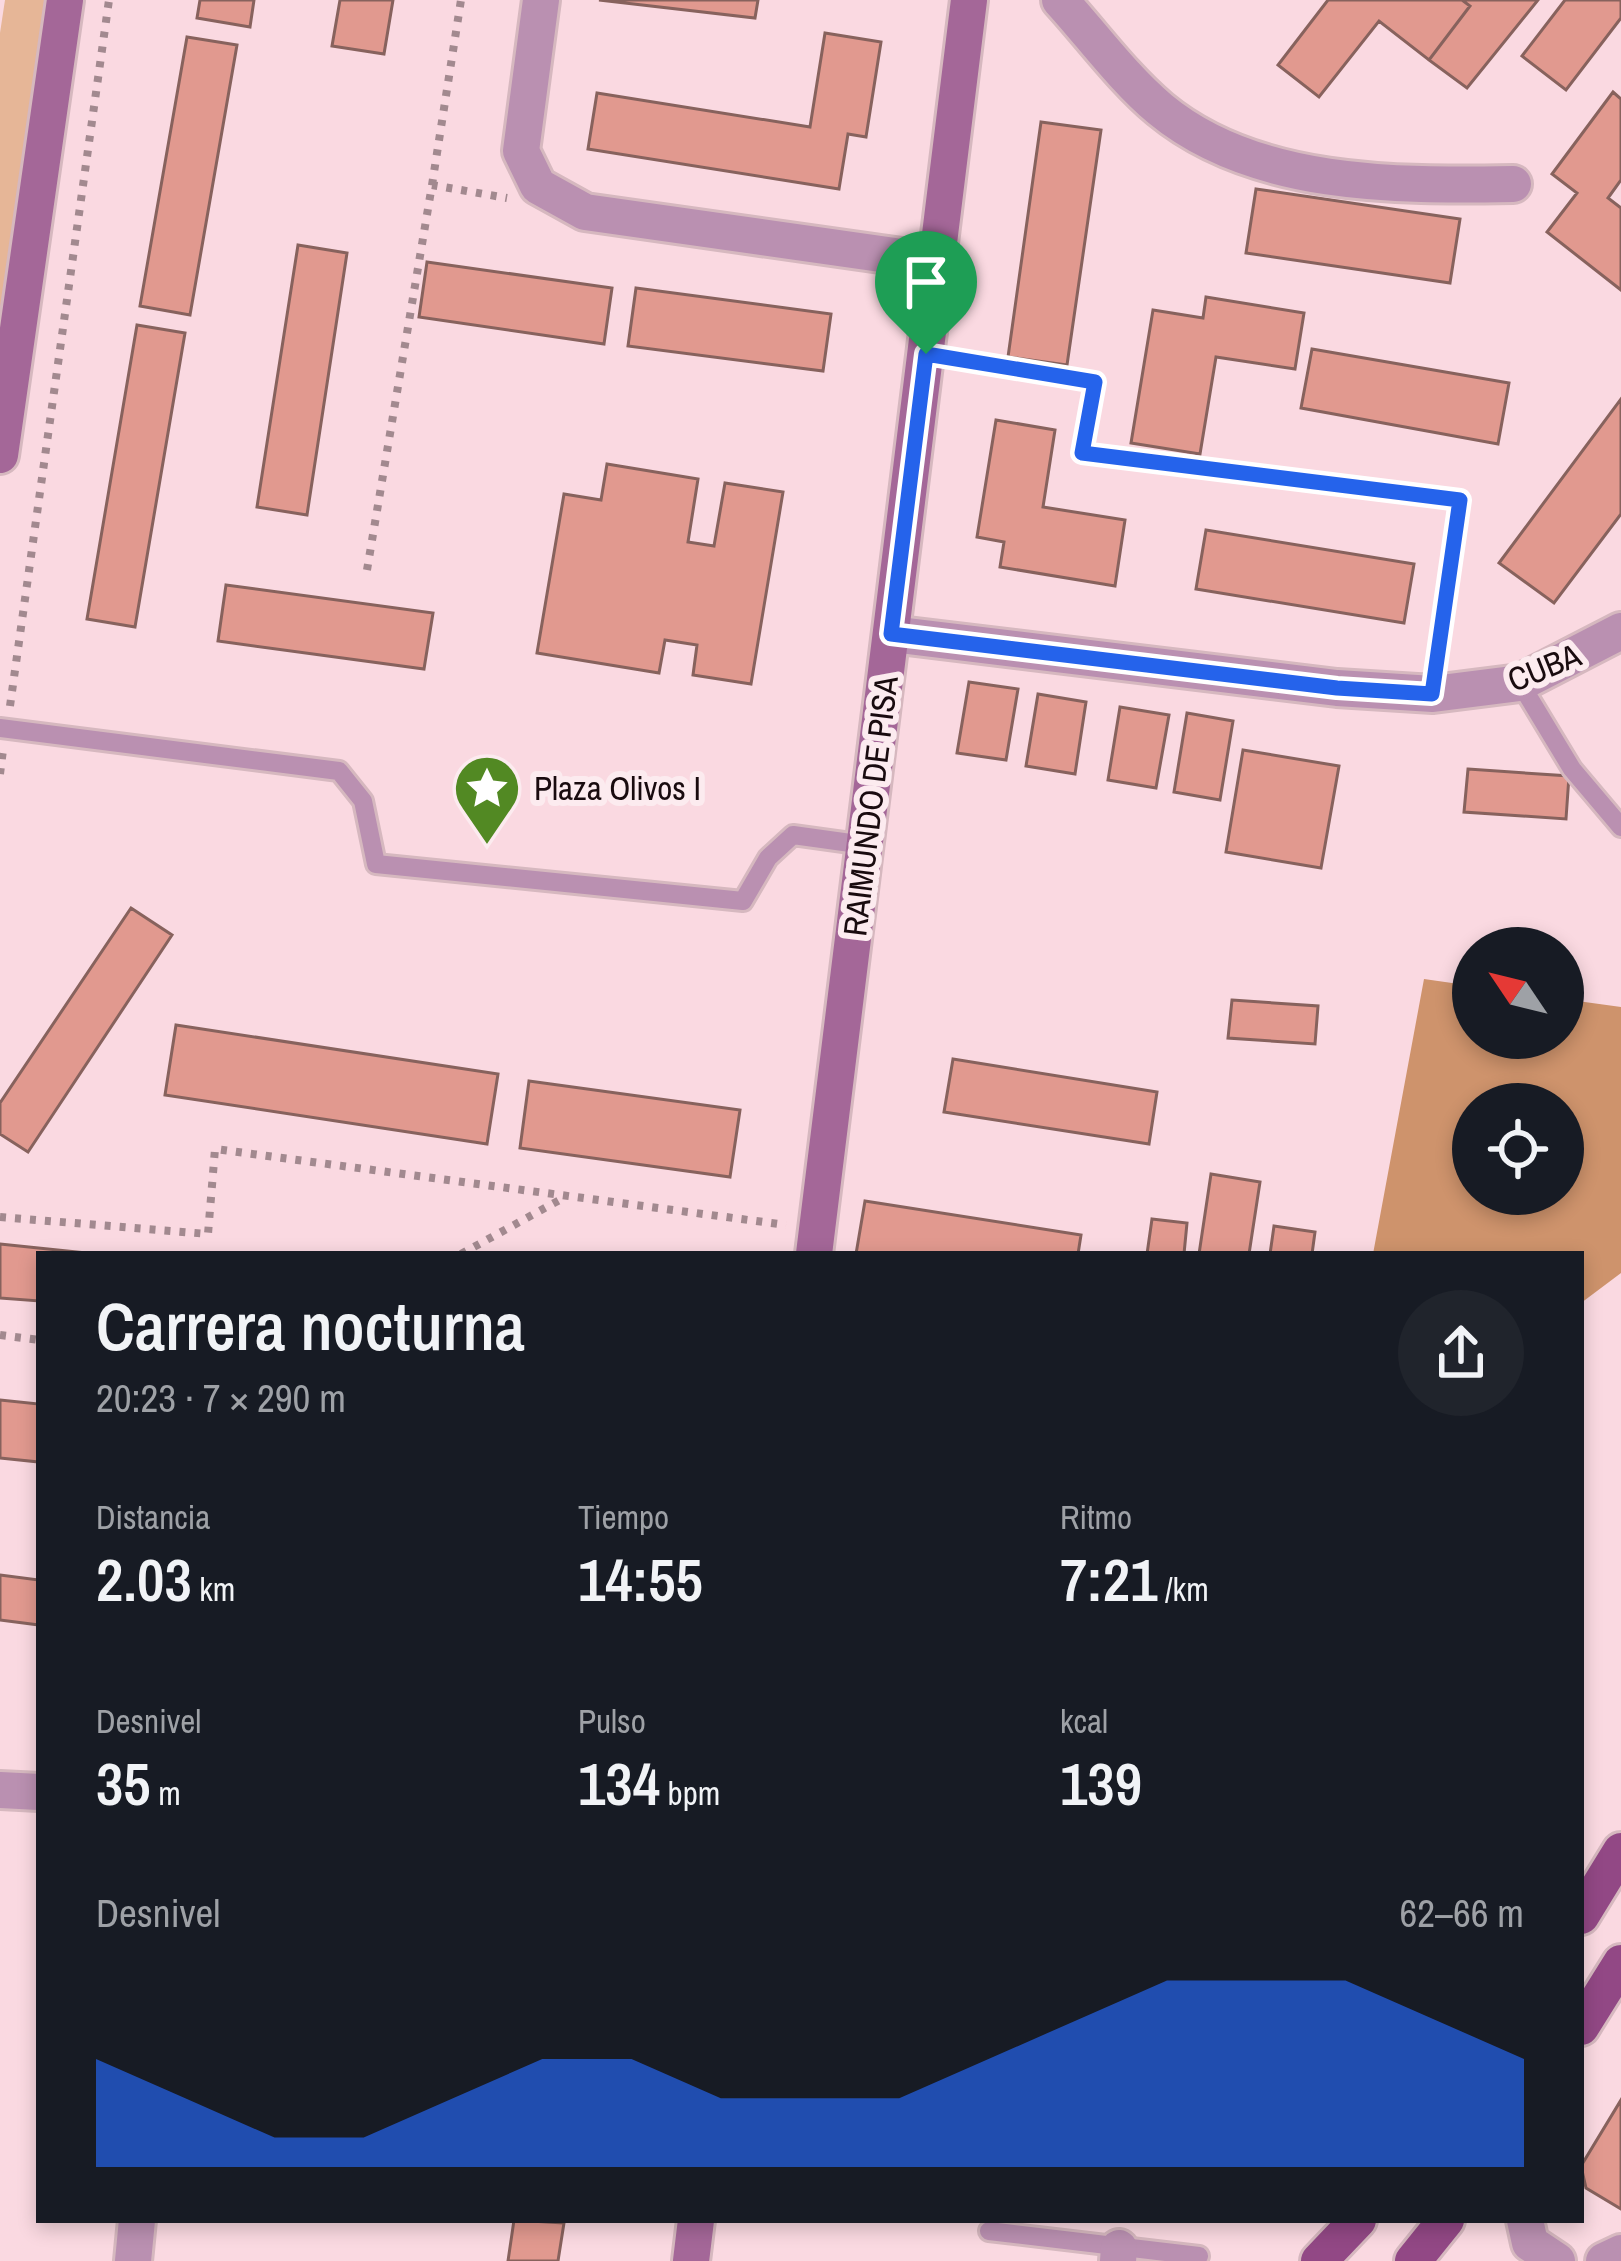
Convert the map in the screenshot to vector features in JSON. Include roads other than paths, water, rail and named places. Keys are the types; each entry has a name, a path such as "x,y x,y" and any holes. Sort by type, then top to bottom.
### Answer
{"main road":[{"path":"1584,1911 1621,1851"},
{"path":"1584,2021 1621,1963"},
{"path":"1319,2261 1355,2223"},
{"path":"1413,2261 1444,2223"}],"street":[{"path":"0,455 65,0"},
{"path":"541,0 521,152 538,186 585,212 937,262"},
{"name":"RAIMUNDO DE PISA","path":"816,1242 969,0"},
{"path":"1060,0 1159,108 1222,150 1317,174 1423,186 1513,184"},
{"name":"CUBA","path":"891,634 1337,688 1432,694 1520,683 1621,631"},
{"path":"0,1790 36,1792"},
{"path":"133,2261 137,2223"},
{"path":"691,2261 696,2223"},
{"path":"1526,2223 1530,2243 1557,2261"},
{"path":"1604,2261 1621,2253"}],"lane":[{"path":"1520,683 1572,769 1621,827"},
{"path":"3,728 339,771 362,801 376,864 743,901 767,858 793,835 865,845"},
{"path":"989,2231 1118,2254 1199,2256"}],"place":[{"name":"Plaza Olivos I","path":"487,847"}]}
